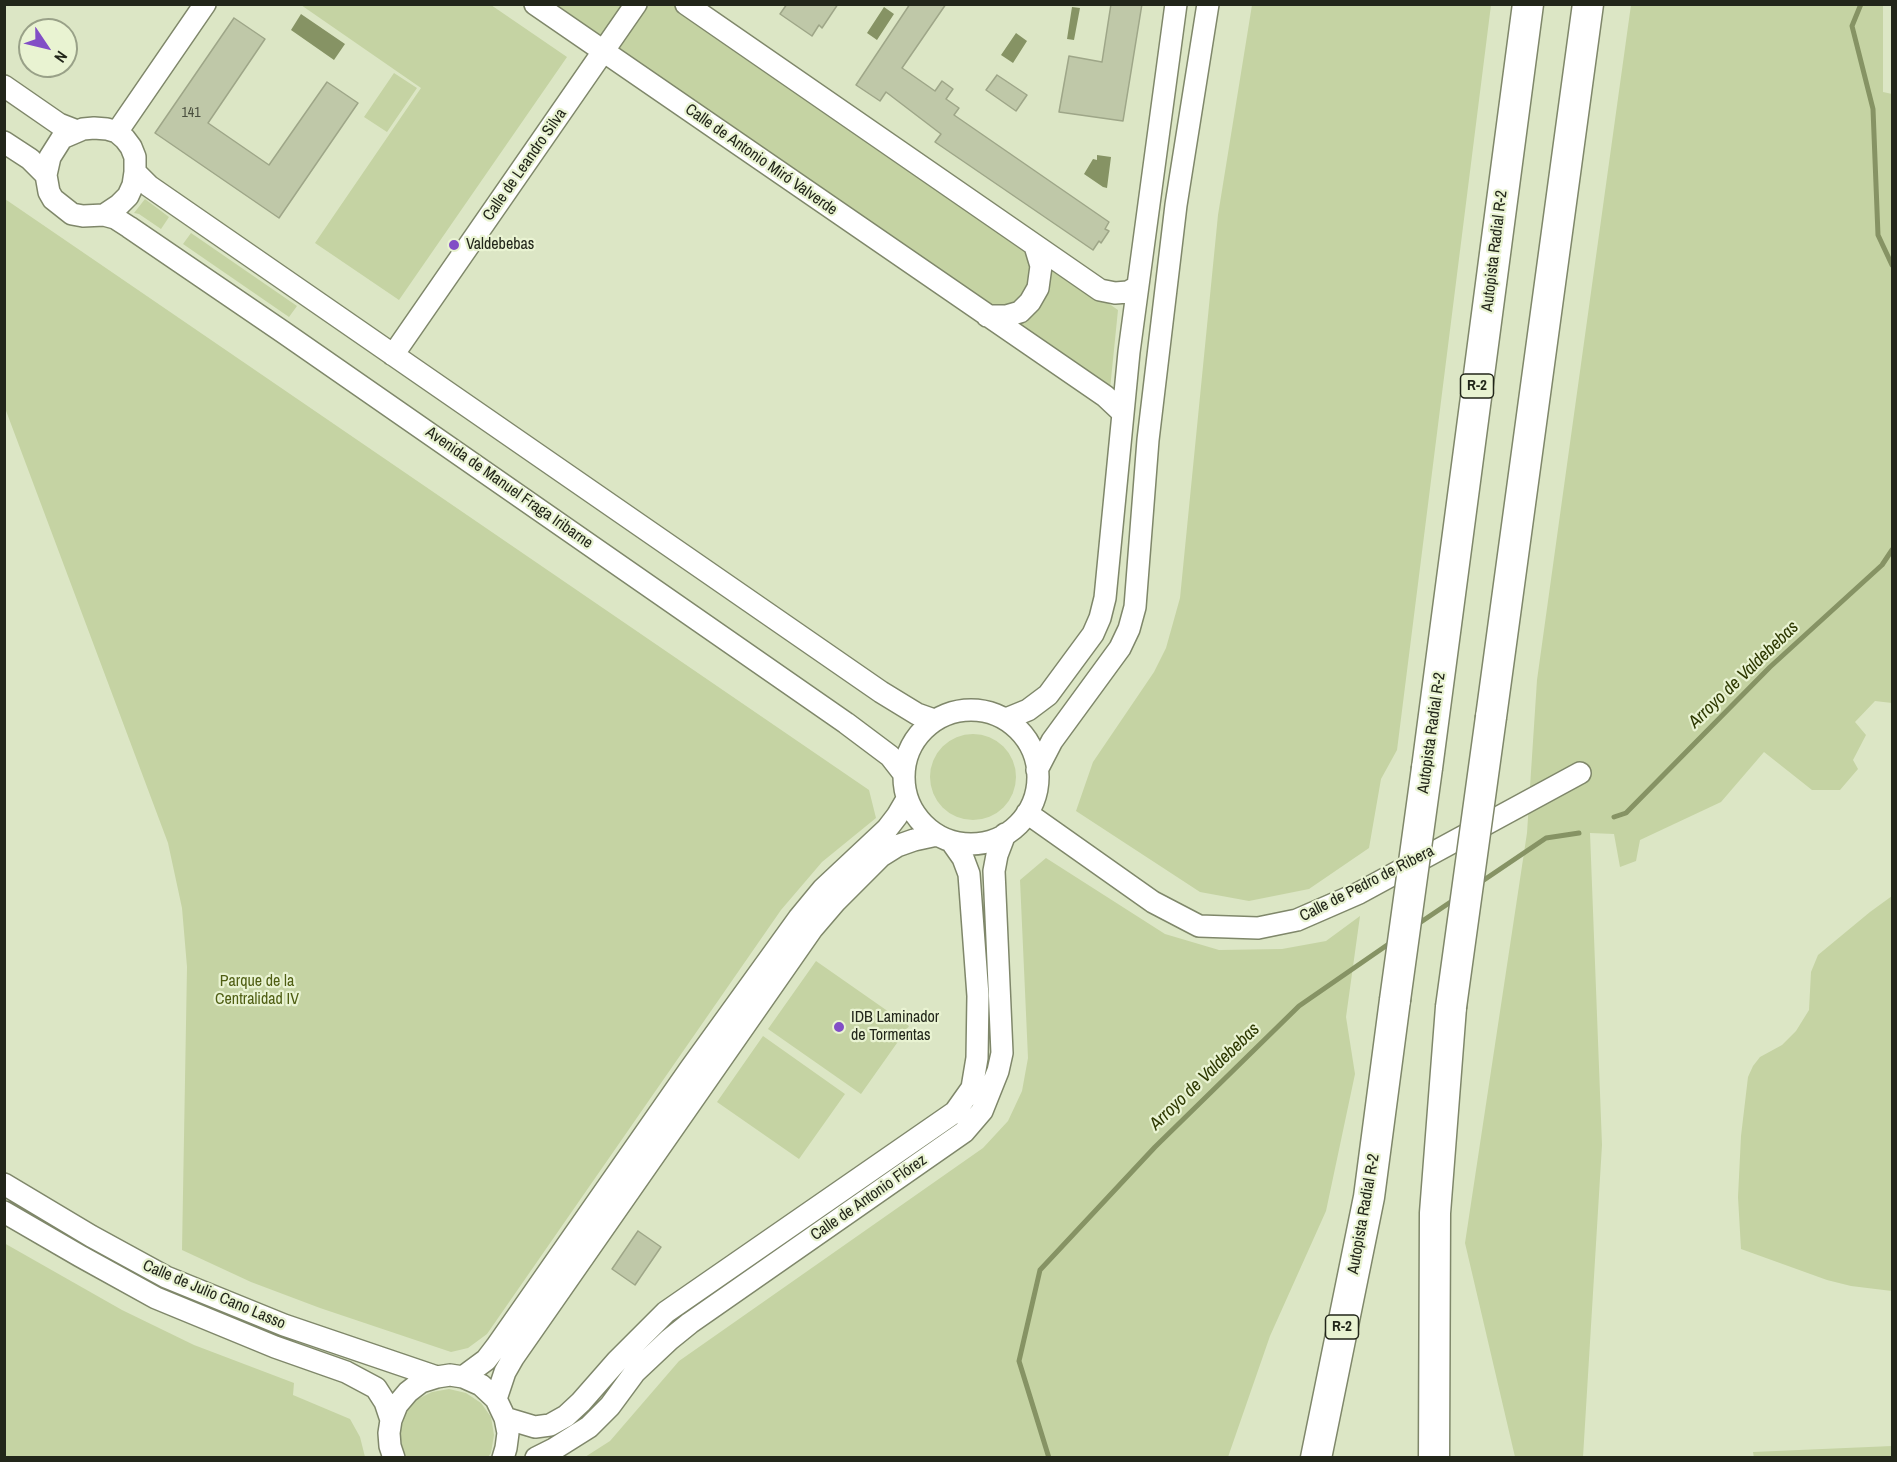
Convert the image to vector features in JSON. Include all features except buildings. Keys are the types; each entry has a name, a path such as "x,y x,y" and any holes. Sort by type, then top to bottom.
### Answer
{"highway":[{"name":"Autopista Radial R-2","path":"1316,1458 1369,1197 1528,4"},
{"path":"1434,1458 1435,1213 1451,1007 1588,4"}],"street":[{"path":"117,132 205,4"},
{"name":"Calle de Antonio Miró Valverde","path":"535,4 1105,396 1122,412"},
{"name":"Calle de Leandro Silva","path":"393,355 636,4"},
{"path":"686,4 1100,290 1121,292 1137,287"},
{"path":"1006,719 1028,710 1048,694 1083,649 1100,618 1105,598 1122,412 1176,4"},
{"path":"1037,770 1052,741 1120,648 1129,629 1135,607 1148,440 1175,216 1208,4"},
{"path":"4,86 58,124 77,131"},
{"path":"94,128 117,132 131,147 135,158 133,185 128,196 104,215 82,216 72,214 61,207 49,192 46,175 55,147 63,138 77,131 94,128"},
{"path":"4,142 30,159 46,175"},
{"path":"135,172 149,186 889,697 916,714 934,720"},
{"name":"Avenida de Manuel Fraga Iribarne","path":"104,215 116,218 274,326 869,740 890,756 904,774"},
{"path":"987,316 1006,316 1020,312 1030,302 1038,288 1041,266 1035,246"},
{"path":"503,1458 508,1433 501,1408 505,1372 513,1358 812,929 881,856 897,846 914,840 944,838 970,843 988,841 1005,834 1027,813 1037,784 1037,770 1030,745 1020,731 1006,719 989,712 970,709 952,712 934,720 918,734 908,753 904,774 907,799 922,823 944,838"},
{"name":"Calle de Pedro de Ribera","path":"1027,813 1153,902 1199,926 1258,928 1297,920 1359,893 1580,773"},
{"path":"463,1377 486,1360 496,1347 722,1023 799,918 823,889 887,829 907,799"},
{"name":"Calle de Antonio Flórez","path":"536,1458 589,1427 610,1406 635,1372 690,1323 964,1132 982,1111 998,1071 1002,1053 994,883 997,855 1005,834"},
{"name":"Calle de Antonio Flórez","path":"501,1408 535,1427 550,1425 566,1416 582,1402 617,1361 666,1312 955,1112 972,1088 977,1058 978,996 969,874 963,858 944,838"},
{"name":"Calle de Julio Cano Lasso","path":"4,1184 166,1277 284,1325 436,1377"},
{"name":"Calle de Julio Cano Lasso","path":"4,1212 156,1298 275,1347 346,1372 376,1388 385,1402 391,1420"},
{"path":"394,1458 390,1446 391,1420 397,1405 421,1382 436,1377 463,1377 481,1385 501,1408"}],"green space":[{"path":"301,5 491,5 567,57 399,300 315,243 421,88"},
{"path":"551,5 675,5 1118,310 1110,389"},
{"path":"1252,5 1491,5 1397,750 1381,779 1369,848 1309,889 1249,901 1200,892 1076,811 1093,762 1154,672 1166,648 1180,598 1218,215"},
{"path":"1631,5 1883,5 1883,92 1892,94 1892,703 1875,701 1855,722 1866,735 1853,760 1858,769 1840,790 1812,790 1764,752 1721,802 1640,840 1636,861 1620,867 1614,834 1590,833 1602,1145 1583,1457 1515,1457 1465,1243 1527,833 1537,680"},
{"path":"394,73 417,88 387,132 364,117"},
{"name":"Parque de la Centralidad IV","path":"5,199 869,790 876,818 822,862 781,910 487,1334 468,1348 451,1352 320,1308 251,1282 182,1250 187,967 182,908 168,843 5,408"},
{"path":"145,199 169,217 161,229 134,213"},
{"path":"191,233 297,306 289,317 183,244"},
{"path":"965,734 981,734 1004,746 1013,760 1016,777 1013,794 1004,808 981,820 965,820 949,813 937,801 930,785 930,769 937,753 949,741"},
{"path":"1046,858 1165,934 1219,950 1282,949 1326,941 1360,916 1346,1017 1355,1074 1326,1211 1270,1336 1228,1457 585,1457 610,1441 679,1361 983,1148 1008,1121 1022,1091 1028,1058 1020,880"},
{"path":"1892,896 1892,1291 1851,1286 1827,1280 1741,1249 1738,1197 1741,1136 1748,1077 1753,1066 1760,1057 1782,1045 1796,1031 1809,1010 1811,972 1818,955"},
{"name":"IDB Laminador de Tormentas","path":"816,961 909,1026 861,1094 768,1029"},
{"name":"IDB Laminador de Tormentas","path":"763,1036 845,1094 799,1159 717,1102"},
{"path":"4,1243 122,1310 194,1345 294,1383 293,1395 350,1419 360,1437 365,1457 5,1457"},
{"path":"449,1389 466,1393 481,1403 491,1417 494,1435 491,1453 488,1457 407,1457 403,1451 400,1433 405,1414 416,1400 432,1392"},
{"path":"1892,1446 1892,1458 1754,1458 1753,1452"}],"shaded area":[{"path":"884,7 894,14 877,40 867,33"},
{"path":"1072,7 1080,8 1074,40 1067,39"},
{"path":"301,14 345,44 334,60 291,30"},
{"path":"1016,33 1027,41 1013,63 1001,55"},
{"path":"1097,155 1111,157 1107,188 1084,174 1093,159 1097,160"}],"waterway":[{"name":"Arroyo de Valdebebas","path":"1861,4 1852,26 1873,109 1878,235 1892,265"},
{"name":"Arroyo de Valdebebas","path":"1614,817 1626,813 1770,667 1882,565 1892,550"},
{"name":"Arroyo de Valdebebas","path":"1478,884 1546,838 1579,833"},
{"name":"Arroyo de Valdebebas","path":"1415,926 1455,899"},
{"name":"Arroyo de Valdebebas","path":"1049,1458 1019,1361 1040,1270 1155,1147 1299,1006 1393,941"}],"place":[{"name":"Valdebebas","path":"454,245"},
{"name":"IDB Laminador de Tormentas","path":"839,1027"}]}
